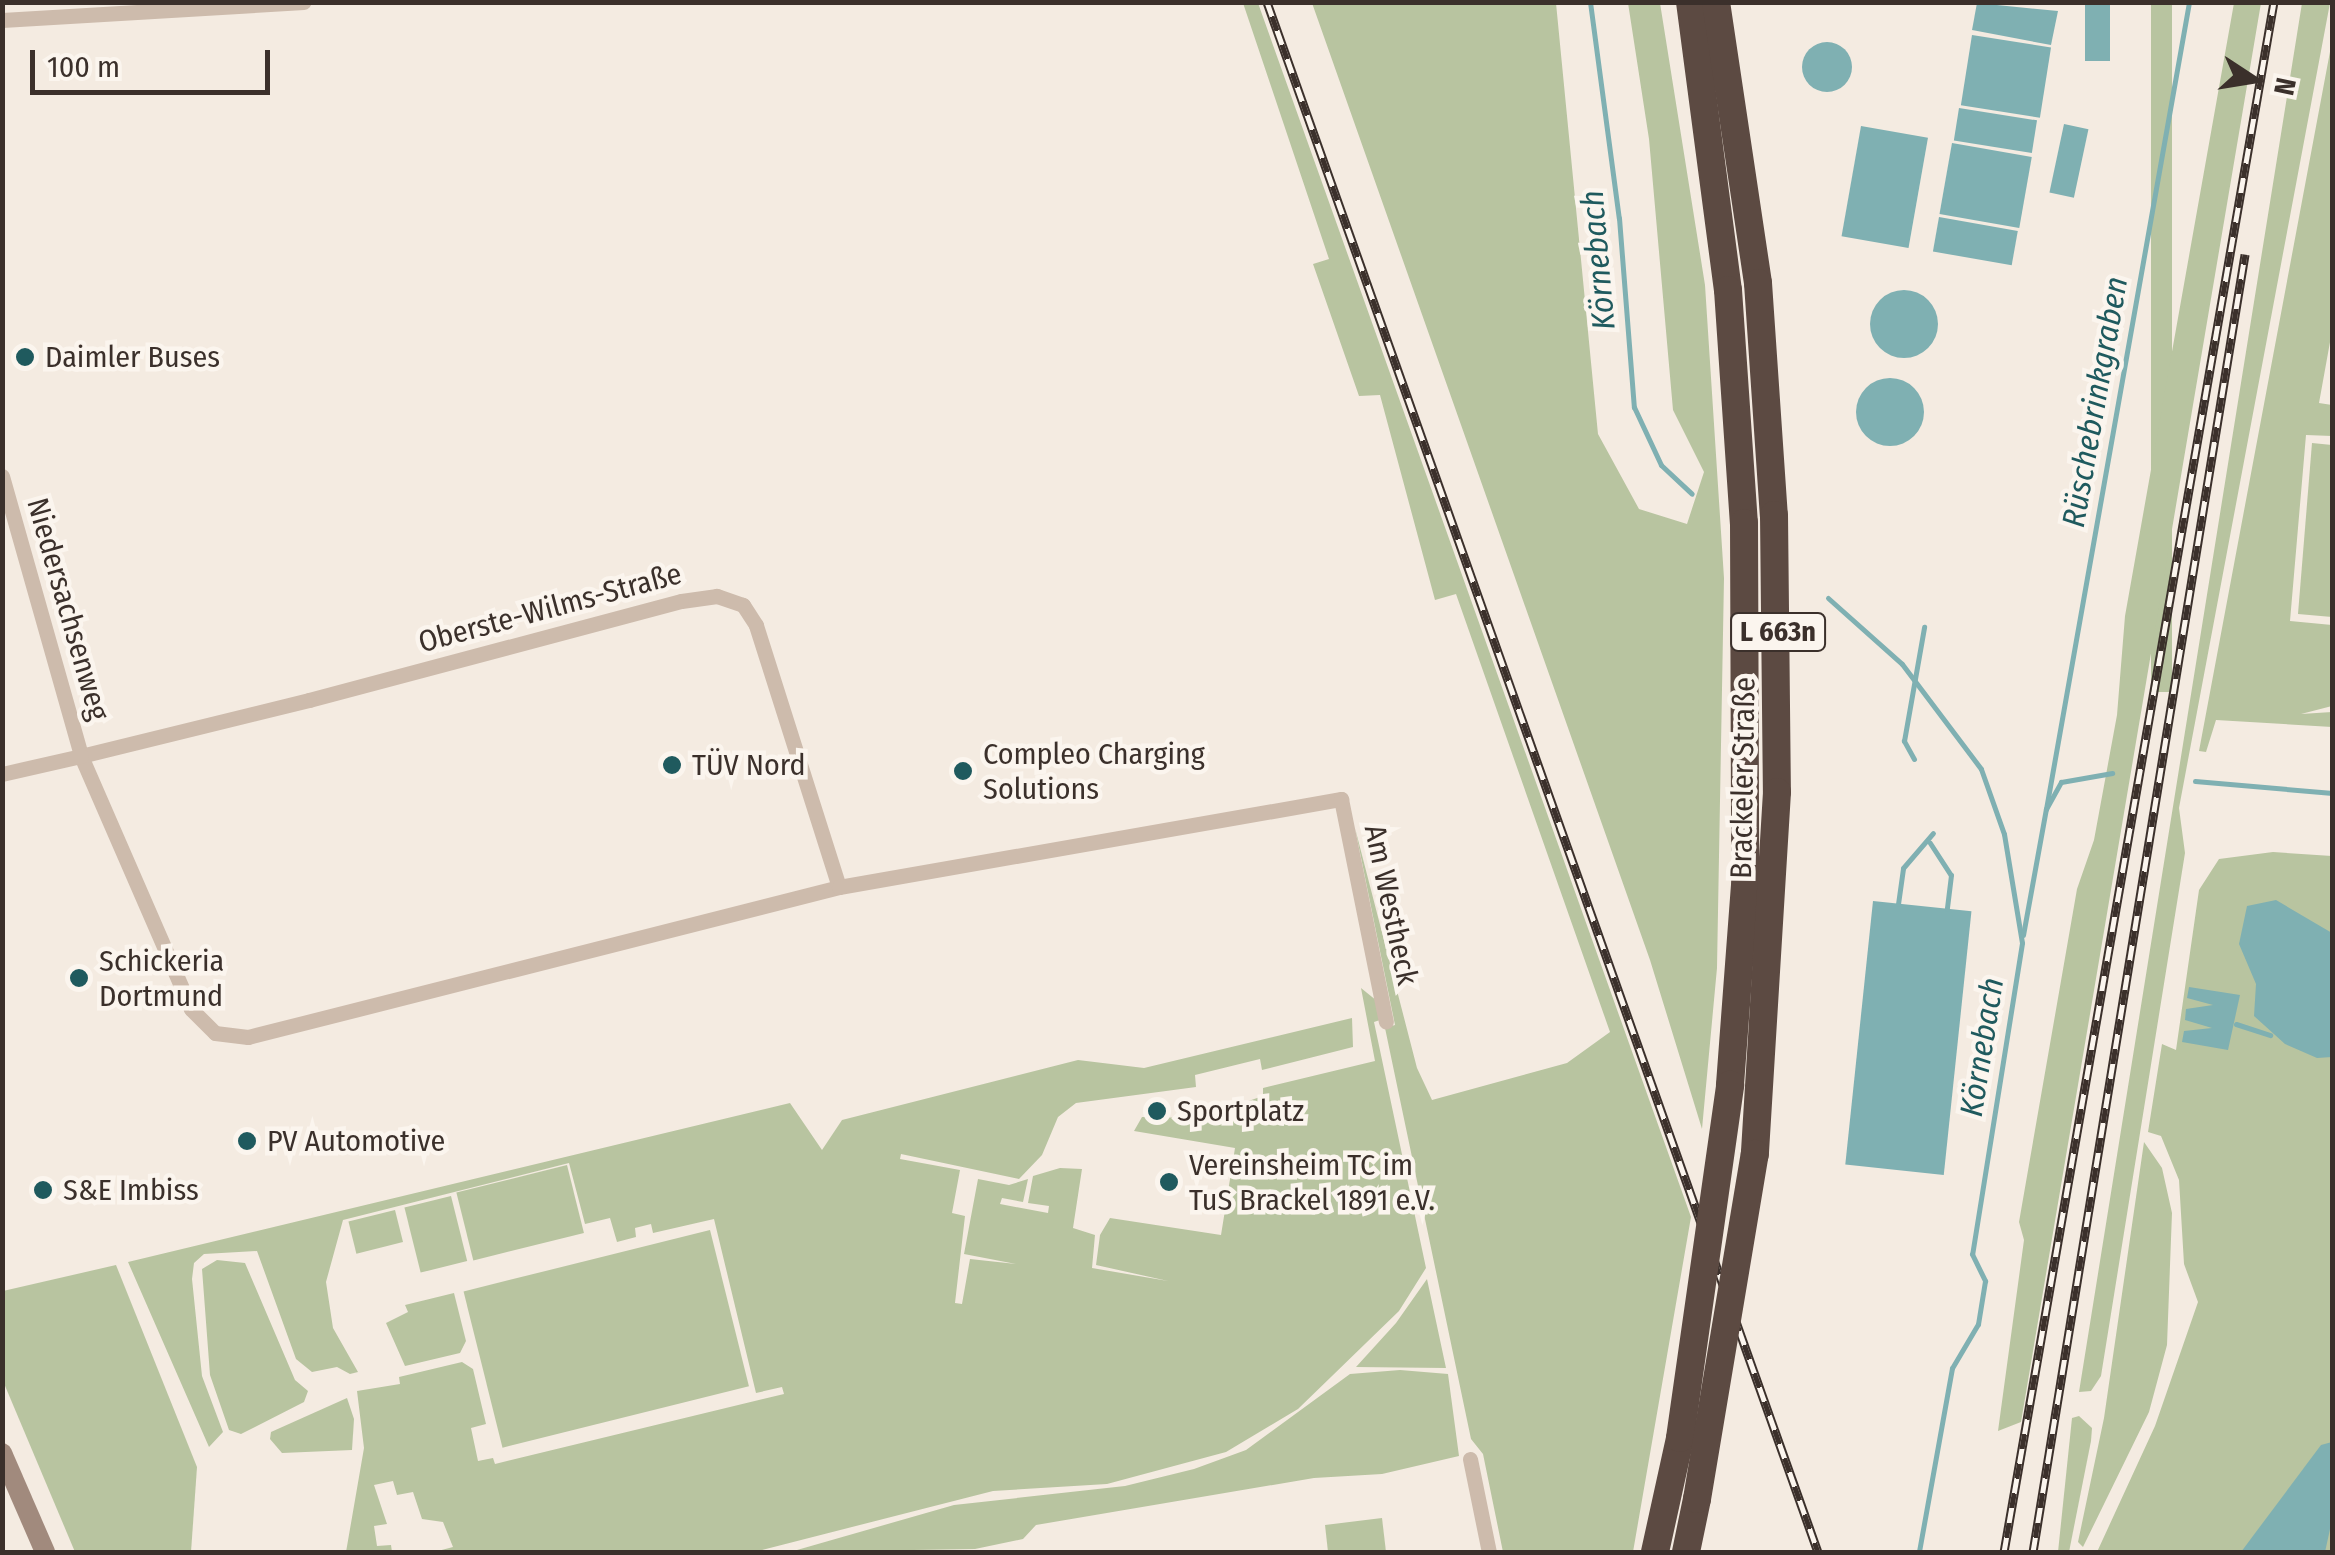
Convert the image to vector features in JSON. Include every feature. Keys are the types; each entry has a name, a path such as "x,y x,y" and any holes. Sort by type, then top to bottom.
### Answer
{"highway":[{"path":"1672,2 1716,187"},
{"name":"Brackeler Straße","path":"1655,1552 1680,1438 1730,1085 1745,885 1748,683 1738,407 1716,187 1690,2"},
{"name":"Brackeler Straße","path":"1686,1552 1755,1154 1772,938 1778,662 1768,404 1716,2"},
{"path":"1730,2 1732,112"}],"main road":[{"path":"2,1453 45,1552"}],"street":[{"path":"2,20 303,2"},
{"name":"Niedersachsenweg","path":"2,476 81,756"},
{"name":"Oberste-Wilms-Straße","path":"2,774 717,596 743,605 756,625 840,888"},
{"path":"81,756 191,1009 201,1024 228,1038 840,888"},
{"name":"Am Westheck","path":"840,888 1341,799 1386,1022"},
{"path":"1470,1458 1490,1552"}],"green space":[{"path":"1243,3 1258,3 1691,1217 1633,1552 1503,1552 1483,1454 1471,1439 1385,1028 1395,1025 1355,828 1417,1068 1432,1100 1567,1063 1610,1032 1456,594 1435,600 1380,395 1359,396 1313,264 1329,259"},
{"path":"1312,3 1556,3 1598,434 1639,509 1687,524 1704,472 1673,410 1649,139 1628,3 1660,3 1705,285 1724,578 1717,968 1702,1129 1650,960"},
{"path":"2151,3 2172,3 2172,692 2151,692"},
{"path":"2234,3 2261,3 2021,1422 1998,1431 2024,1240 2019,1222 2077,889 2094,840 2117,715 2125,616"},
{"path":"2302,3 2330,3 2179,808 2185,853 2101,1376 2091,1391 2079,1392"},
{"path":"2332,41 2332,331 2319,403 2332,405 2332,436 2306,435 2290,621 2332,625 2332,706 2301,714 2332,712 2332,727 2216,720 2206,752 2199,751"},
{"path":"2312,443 2332,445 2332,617 2298,614"},
{"path":"2273,852 2332,856 2332,1552 2097,1552 2155,1426 2198,1302 2184,1264 2179,1180 2161,1136 2148,1132 2162,1044 2176,1050 2199,890 2219,859"},
{"path":"1361,988 1377,1001 1380,1020 1374,1022 1426,1268 1399,1311 1298,1409 1226,1452 1107,1484 993,1491 754,1552 434,1552 453,1547 443,1522 422,1519 413,1492 397,1495 393,1481 374,1485 387,1524 374,1526 377,1546 391,1545 392,1552 346,1552 364,1448 357,1391 400,1384 399,1377 462,1362 473,1369 486,1424 471,1428 478,1461 493,1458 495,1464 784,1394 782,1387 756,1393 714,1219 653,1233 651,1224 635,1228 636,1237 617,1242 610,1218 585,1224 569,1163 343,1220 326,1282 333,1328 358,1372 350,1374 337,1367 312,1372 296,1359 257,1251 204,1254 194,1263 192,1279 202,1376 223,1432 209,1447 128,1262 790,1103 822,1150 842,1120 1078,1060 1144,1068 1352,1018 1353,1047 1262,1070 1260,1059 1195,1075 1196,1087 1076,1103 1058,1117 1042,1155 1019,1179 901,1154 900,1159 960,1170 952,1213 965,1216 955,1303 962,1304 970,1259 1016,1264 964,1254 978,1179 1009,1185 1028,1179 1023,1202 1002,1198 1000,1204 1048,1213 1049,1206 1028,1203 1033,1176 1060,1168 1082,1169 1073,1228 1095,1235 1092,1268 1168,1281 1096,1265 1100,1235 1110,1218 1221,1235 1235,1148 1134,1131 1142,1117 1199,1118 1263,1096 1263,1088 1375,1061"},
{"path":"2144,1142 2162,1168 2172,1213 2167,1345 2149,1412 2083,1547 2078,1542 2104,1418"},
{"path":"567,1165 584,1233 473,1260 456,1193"},
{"path":"451,1196 467,1261 421,1273 404,1208"},
{"path":"395,1210 403,1242 356,1254 348,1222"},
{"path":"710,1230 749,1386 502,1448 464,1291"},
{"path":"217,1260 245,1263 295,1380 308,1391 304,1402 241,1434 229,1430 210,1375 202,1269"},
{"path":"116,1265 197,1467 191,1552 75,1552 3,1381 3,1291"},
{"path":"1427,1279 1446,1368 1356,1367 1396,1323"},
{"path":"454,1293 466,1341 460,1353 405,1366 386,1323 408,1312 405,1305"},
{"path":"1400,1370 1448,1374 1459,1456 1382,1474 1314,1478 1036,1525 1023,1539 975,1549 790,1552 954,1505 1125,1486 1194,1469 1246,1450 1350,1374"},
{"path":"347,1398 354,1419 352,1450 282,1453 270,1439 271,1432"},
{"path":"2079,1416 2092,1428 2091,1441 2069,1552 2058,1552 2072,1418"},
{"path":"1382,1518 1386,1552 1328,1552 1325,1525"}],"water":[{"path":"1977,3 2058,11 2051,45 1972,30"},
{"path":"2085,3 2110,3 2110,61 2085,61"},
{"path":"1972,35 2051,48 2040,118 1961,105"},
{"path":"1827,42 1845,49 1852,67 1845,85 1827,92 1809,85 1802,67 1809,49"},
{"path":"1959,108 2037,120 2032,153 1954,141"},
{"path":"2064,124 2088,129 2074,198 2049,192"},
{"path":"1861,126 1928,138 1909,248 1842,236"},
{"path":"1952,143 2032,157 2019,228 1939,214"},
{"path":"1939,217 2018,231 2012,265 1933,251"},
{"path":"1904,290 1928,300 1938,324 1928,348 1904,358 1880,348 1870,324 1880,300"},
{"path":"1890,378 1914,388 1924,412 1914,436 1890,446 1866,436 1856,412 1866,388"},
{"path":"2276,900 2332,933 2332,1057 2317,1058 2285,1044 2254,1016 2256,984 2239,944 2247,906"},
{"path":"1873,901 1971,911 1944,1175 1845,1165"},
{"path":"2189,987 2240,995 2228,1050 2182,1042 2184,1031 2212,1028 2185,1020 2186,1009 2213,1005 2187,998"},
{"path":"2332,1442 2332,1520 2325,1552 2241,1552 2321,1445"}],"waterway":[{"name":"Körnebach","path":"1590,2 1619,218 1634,407 1661,465 1692,494"},
{"name":"Rüschebrinkgraben","path":"2046,809 2189,2"},
{"name":"Körnebach","path":"1828,598 1902,664 1981,769 2004,834 2022,943 1972,1254 1985,1281 1978,1324 1952,1368 1919,1552"},
{"path":"1914,759 1904,741 1924,627"},
{"path":"2023,935 2046,809 2061,782 2112,773"},
{"path":"2195,781 2332,793"},
{"path":"1898,904 1903,868 1933,833"},
{"path":"1930,843 1951,875 1947,909"},
{"path":"2236,1024 2270,1035"}],"railway":[{"path":"1267,2 1818,1552"},
{"path":"2004,1552 2274,2"},
{"path":"2033,1552 2245,254"}],"place":[{"name":"Daimler Buses","path":"25,357"},
{"name":"TÜV Nord","path":"672,765"},
{"name":"Compleo Charging Solutions","path":"963,771"},
{"name":"Schickeria Dortmund","path":"79,978"},
{"name":"Sportplatz","path":"1157,1111"},
{"name":"PV Automotive","path":"247,1141"},
{"name":"Vereinsheim TC im TuS Brackel 1891 e.V.","path":"1169,1182"},
{"name":"S&E Imbiss","path":"43,1190"}]}
